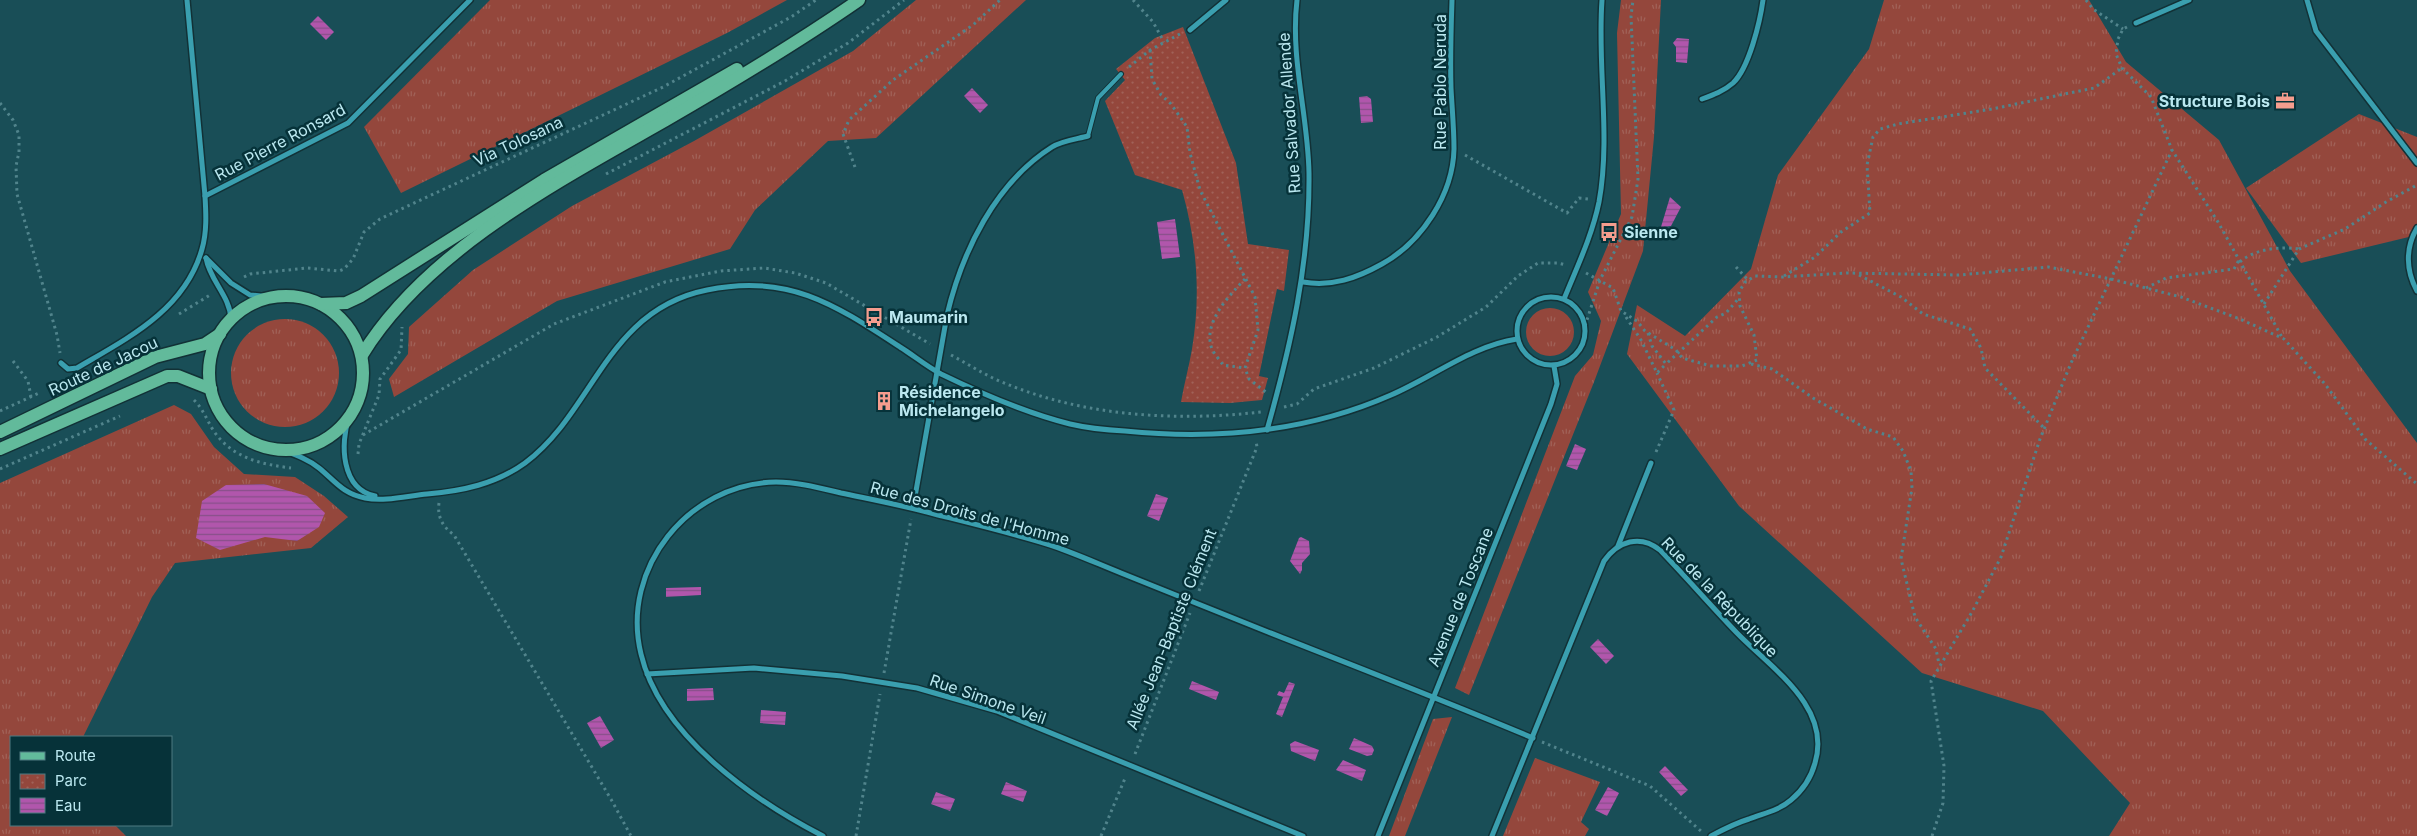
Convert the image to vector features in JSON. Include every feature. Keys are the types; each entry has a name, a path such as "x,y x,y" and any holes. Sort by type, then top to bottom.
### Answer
{"main road":[{"path":"362,355 376,331 420,283 491,228 546,190 732,82 859,0"},
{"path":"321,304 346,303 361,296 603,144 838,14"},
{"path":"296,296 321,304 335,313 347,325 356,339 362,355 364,377 360,398 349,418 331,436 308,447 282,450 258,445 236,432 220,412 210,389 209,370 212,351 220,334 231,319 249,305 270,297 296,296"},
{"name":"Route de Jacou","path":"0,432 155,357 205,344 220,334"},
{"name":"Route de Jacou","path":"0,449 167,376 178,376 210,389"}],"street":[{"path":"61,363 68,369 78,368 148,326 189,278 202,248 206,224 205,196 187,0"},
{"name":"Rue Pierre Ronsard","path":"205,196 348,123 470,0"},
{"path":"1190,30 1226,0"},
{"name":"Rue Salvador Allende","path":"1267,430 1287,359 1303,282 1308,235 1309,173 1305,115 1295,37 1297,0"},
{"name":"Rue Pablo Neruda","path":"1303,282 1334,283 1353,277 1388,261 1403,249 1431,217 1441,200 1448,180 1454,148 1450,43 1452,0"},
{"path":"1564,299 1592,230 1599,201 1604,151 1599,34 1602,0"},
{"path":"1702,99 1720,92 1734,81 1746,61 1755,36 1763,0"},
{"path":"2136,24 2188,0"},
{"path":"2307,0 2316,31 2417,163"},
{"path":"913,508 953,288 980,227 996,204 1027,167 1053,146 1088,136"},
{"path":"2417,228 2410,243 2408,257 2410,274 2417,291"},
{"path":"202,248 208,268 231,306 231,319"},
{"path":"206,258 231,283 250,295 270,297"},
{"path":"282,450 303,457 319,467 338,487 349,494 368,499 443,493 487,483 525,463 557,431 615,348 634,328 682,298 704,290 761,284 786,288 816,297 938,372 982,392 1071,424 1168,434 1203,435 1267,430 1322,419 1358,408 1422,381 1480,349 1517,338"},
{"path":"1552,296 1564,299 1582,315 1585,326 1585,338 1580,349 1566,362 1554,366 1535,362 1526,354 1517,338 1518,321 1530,304 1540,298 1552,296"},
{"name":"Avenue de Toscane","path":"1378,836 1551,404 1557,384 1554,366"},
{"path":"349,418 344,434 343,453 347,469 356,485 370,495 385,498"},
{"path":"1492,836 1604,561 1618,546 1651,463"},
{"name":"Rue des Droits de l'Homme","path":"823,836 768,804 717,764 675,721 660,702 647,674 641,655 637,617 644,579 662,542 676,525 701,504 735,488 775,482 794,483 913,508 1049,544 1434,697"},
{"name":"Rue de la République","path":"1618,546 1639,540 1652,544 1660,550 1736,632 1798,692 1814,722 1818,746 1816,759 1807,782 1800,792 1782,807 1733,825 1711,836"},
{"name":"Rue Simone Veil","path":"647,674 754,668 842,676 917,688 997,711 1303,836"},
{"path":"1434,697 1533,738"}],"lane":[{"path":"1088,136 1098,98 1120,74"}],"path":[{"name":"Via Tolosana","path":"238,280 250,274 307,268 338,271 344,269 353,259 364,232 380,219 663,87 792,17 816,0"},
{"path":"599,178 785,81 848,43 904,0"},
{"path":"855,167 844,134 849,120 893,80 973,25 1000,0"},
{"path":"1133,0 1153,22 1164,42"},
{"path":"1585,326 1600,280 1632,217 1638,179 1632,34 1633,0"},
{"path":"2086,0 2092,9 2123,29"},
{"path":"2136,24 2123,29 2118,39 2116,54 2122,68 2151,97 2172,150 2240,261 2284,340 2325,384 2365,440 2417,484"},
{"path":"1120,74 1150,50 1190,30"},
{"path":"1150,50 1152,79 1161,95 1172,104 1187,127 1190,153 1200,190 1255,297 1258,330 1245,368 1249,379 1275,399"},
{"path":"1782,277 1815,257 1841,232 1870,213 1867,165 1873,138 1880,129 1898,124 1992,109 2094,88 2122,68"},
{"path":"0,103 13,120 19,135 19,152 16,166 17,194 58,336 61,363"},
{"path":"1454,148 1567,214 1579,198 1599,201"},
{"path":"1932,836 1943,803 1944,766 1931,681 1939,664 1972,612 2001,557 2044,428 2071,363 2172,150"},
{"path":"2264,304 2299,249 2345,229 2386,202 2417,185"},
{"path":"2146,288 2166,278 2234,269 2247,255 2257,252 2283,246 2299,249"},
{"path":"363,435 554,324 666,282 721,271 764,268 795,273 826,283 914,337 995,379 1041,396 1106,411 1162,417 1224,416 1272,411 1297,404 1314,389 1374,368 1437,337 1486,307 1518,276 1538,263 1558,263 1576,268 1613,288 1622,312 1641,340 1657,373 1674,410 1651,463"},
{"path":"1736,267 1748,280"},
{"path":"1622,312 1637,322 1648,333 1678,353 1682,358 1711,366 1742,366 1757,360 1754,335 1740,306 1739,297 1739,292 1748,280 1755,276 1782,277 1856,274 1959,275 2048,267 2111,279 2182,297 2284,340"},
{"path":"1856,274 1901,297 1923,314 1970,329 1981,348 1985,368 2044,428"},
{"path":"1245,279 1217,313 1210,334 1212,348 1223,365 1245,368"},
{"path":"1657,373 1716,317 1726,313 1739,297"},
{"path":"359,460 359,444 375,408 379,395 380,379 401,350 401,328 406,323"},
{"path":"1648,333 1652,346 1666,364"},
{"path":"13,361 28,382 31,397"},
{"path":"1750,363 1772,369 1813,398 1867,429 1893,437 1903,451 1911,471 1912,488 1901,559 1915,617 1936,649 1939,664"},
{"path":"191,397 200,406 214,431 228,447 247,460 293,468"},
{"path":"0,469 125,414"},
{"name":"Allée Jean-Baptiste Clément","path":"1101,836 1257,447 1255,431"},
{"path":"443,493 438,506 441,522 458,542 631,836"},
{"path":"1533,738 1650,786 1706,836"}],"green space":[{"path":"490,0 787,0 727,33 401,193 364,127"},
{"path":"916,0 1026,0 876,138 828,141 755,210 730,249 557,301 394,397 389,379 408,354 409,327 473,270 572,206 694,141 853,51"},
{"path":"1621,0 1661,0 1654,137 1643,251 1594,382 1469,695 1455,688 1575,376 1593,355 1601,321 1588,292 1621,214 1617,33"},
{"path":"1884,0 2089,0 2126,62 2219,140 2290,271 2417,443 2417,836 2109,836 2130,803 2043,711 1922,673 1739,506 1627,354 1637,305 1685,336 1751,269 1778,175 1869,49"},
{"path":"1183,27 1236,163 1248,244 1289,250 1284,291 1277,289 1259,376 1268,378 1262,400 1230,403 1181,402 1195,329 1197,289 1194,249 1182,190 1135,175 1105,101 1125,80 1116,69 1155,38"},
{"path":"2359,114 2417,137 2417,235 2301,263 2246,188"},
{"path":"1545,308 1555,308 1567,315 1574,327 1574,337 1567,349 1555,356 1545,356 1537,352 1530,345 1526,337 1526,327 1530,319 1537,312"},
{"path":"285,319 306,324 315,328 323,335 330,343 334,352 339,373 334,394 330,403 323,411 315,418 306,422 285,427 264,422 255,418 247,411 240,403 236,394 231,373 236,352 240,343 247,335 255,328 264,324"},
{"path":"174,405 191,414 214,447 244,474 295,477 324,496 348,517 311,548 175,563 152,597 83,736 10,736 10,826 116,826 126,836 0,836 0,483"},
{"path":"1452,717 1405,836 1389,836 1433,719"},
{"path":"1535,758 1600,782 1581,822 1589,829 1585,836 1503,836"}],"water":[{"path":"318,16 334,32 326,40 310,24"},
{"path":"1677,38 1689,39 1687,63 1676,62 1676,47 1673,43"},
{"path":"972,88 988,105 980,113 964,96"},
{"path":"1367,96 1371,99 1373,122 1361,123 1359,97"},
{"path":"1670,197 1681,207 1671,226 1661,227"},
{"path":"1175,219 1180,257 1162,259 1157,222"},
{"path":"1575,444 1586,449 1577,470 1566,466"},
{"path":"264,484 307,496 325,513 319,527 297,541 265,537 220,550 196,538 202,501 226,485"},
{"path":"1156,494 1168,498 1159,521 1147,516"},
{"path":"1301,537 1309,541 1310,554 1302,563 1300,574 1290,561"},
{"path":"701,587 701,595 666,597 666,588"},
{"path":"1598,639 1614,656 1606,664 1590,647"},
{"path":"1192,681 1219,692 1216,700 1189,689"},
{"path":"1289,682 1295,684 1282,717 1276,714 1283,697 1277,695 1279,691 1284,693"},
{"path":"713,688 714,700 687,701 687,689"},
{"path":"761,710 786,712 785,725 760,723"},
{"path":"600,716 614,740 601,748 587,723"},
{"path":"1354,738 1372,746 1374,750 1372,755 1367,756 1349,749"},
{"path":"1295,741 1319,750 1315,761 1291,751 1290,744"},
{"path":"1343,760 1366,770 1362,781 1336,770"},
{"path":"1665,766 1688,790 1681,796 1659,772"},
{"path":"1006,782 1027,791 1023,802 1001,794"},
{"path":"1608,787 1619,793 1607,816 1595,810"},
{"path":"936,792 955,799 950,811 931,804"}],"place":[{"name":"Structure Bois","path":"2285,101"},
{"name":"Sienne","path":"1609,232"},
{"name":"Maumarin","path":"874,317"},
{"name":"Résidence Michelangelo","path":"884,401"}]}
